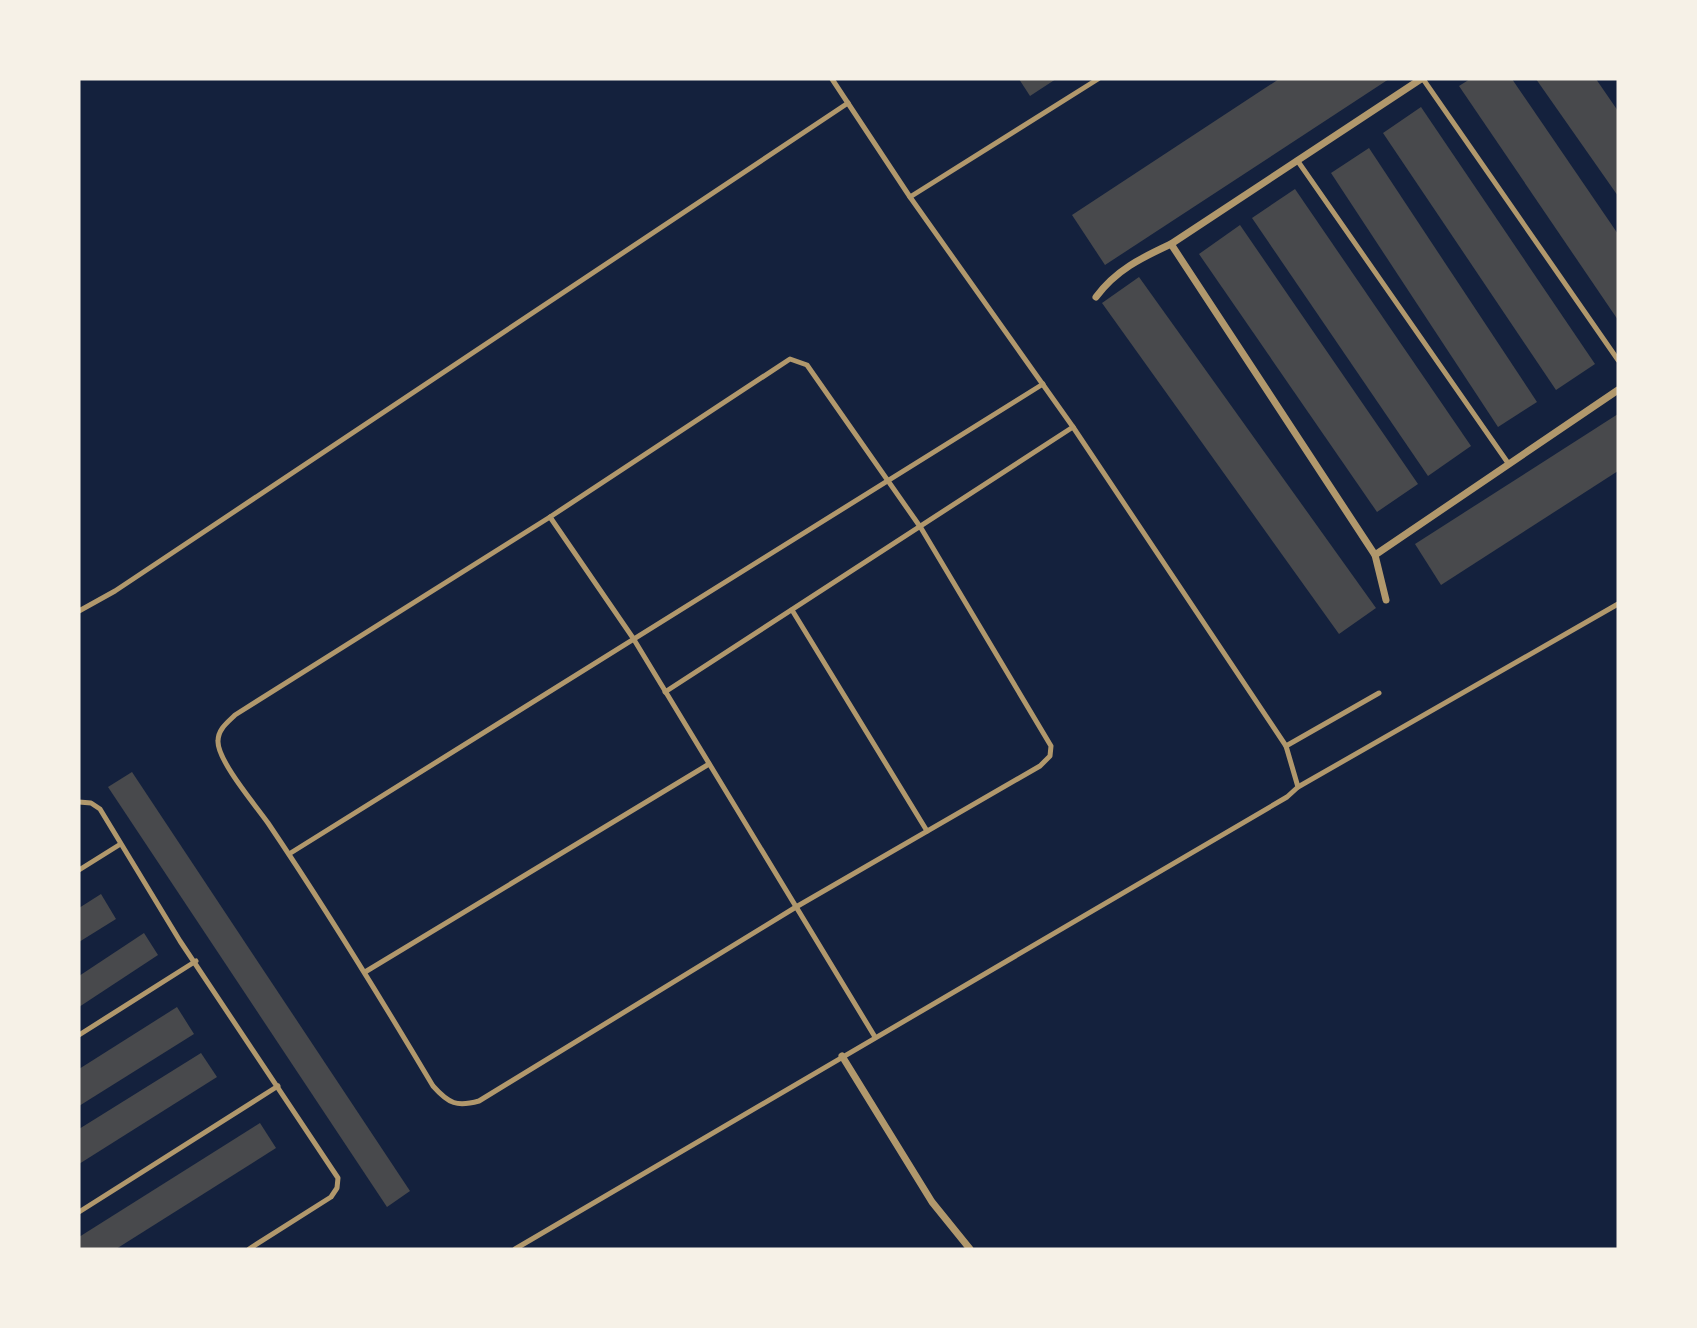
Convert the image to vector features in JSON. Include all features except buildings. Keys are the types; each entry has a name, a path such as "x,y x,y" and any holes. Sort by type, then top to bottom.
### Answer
{"street":[{"path":"1096,297 1109,280 1133,262 1171,244 1422,79"},
{"path":"1171,244 1375,555 1386,600"},
{"path":"1375,555 1618,390"},
{"path":"842,1056 932,1202 970,1249"}],"lane":[{"path":"832,79 910,197 1073,427 1286,746 1298,788"},
{"path":"910,197 1098,79"},
{"path":"1422,79 1618,360"},
{"path":"79,611 126,583 848,103"},
{"path":"1297,160 1508,463"},
{"path":"790,359 807,365 888,480 921,528 1051,746 1050,756 1040,766 796,907 479,1101 459,1106 446,1101 433,1086 365,972 289,854 225,761 217,742 222,728 235,715 550,517 790,359"},
{"path":"289,854 1043,384"},
{"path":"665,692 1073,427"},
{"path":"550,517 632,638 874,1037"},
{"path":"515,1249 1298,788 1618,604"},
{"path":"792,610 927,831"},
{"path":"1286,746 1378,693"},
{"path":"365,972 709,764"},
{"path":"79,802 91,803 100,808 119,845 338,1178 337,1188 331,1197 248,1249"},
{"path":"79,870 119,845"},
{"path":"79,1035 196,961"},
{"path":"79,1212 278,1086"}]}
